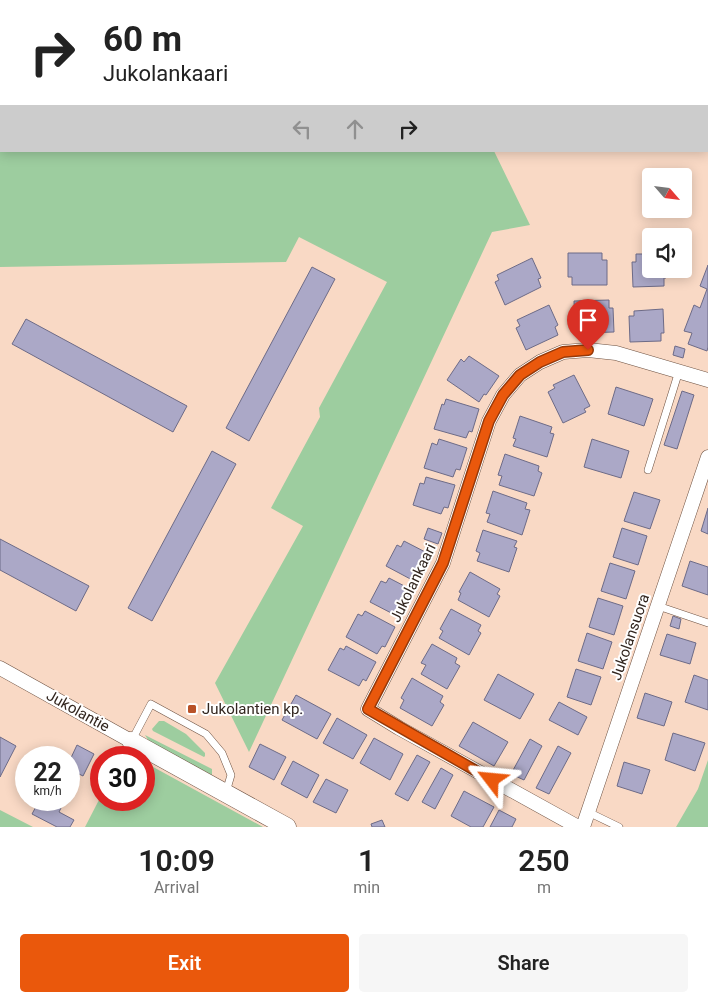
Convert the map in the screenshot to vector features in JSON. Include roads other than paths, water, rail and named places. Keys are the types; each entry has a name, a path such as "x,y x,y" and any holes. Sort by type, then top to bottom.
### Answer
{"street":[{"name":"Jukolankaari","path":"578,827 368,709 443,563 489,421 503,395 520,375 540,362 563,352 588,350 616,353 708,380"},
{"name":"Jukolansuora","path":"583,827 708,457"},
{"name":"Jukolantie","path":"0,668 287,827"}],"lane":[{"path":"648,470 679,371"},
{"path":"658,606 708,623"},
{"path":"131,741 151,704 206,734 222,753 231,776 226,792"},
{"path":"588,812 619,827"}],"place":[{"name":"Jukolantien kp.","path":"192,709"}]}
